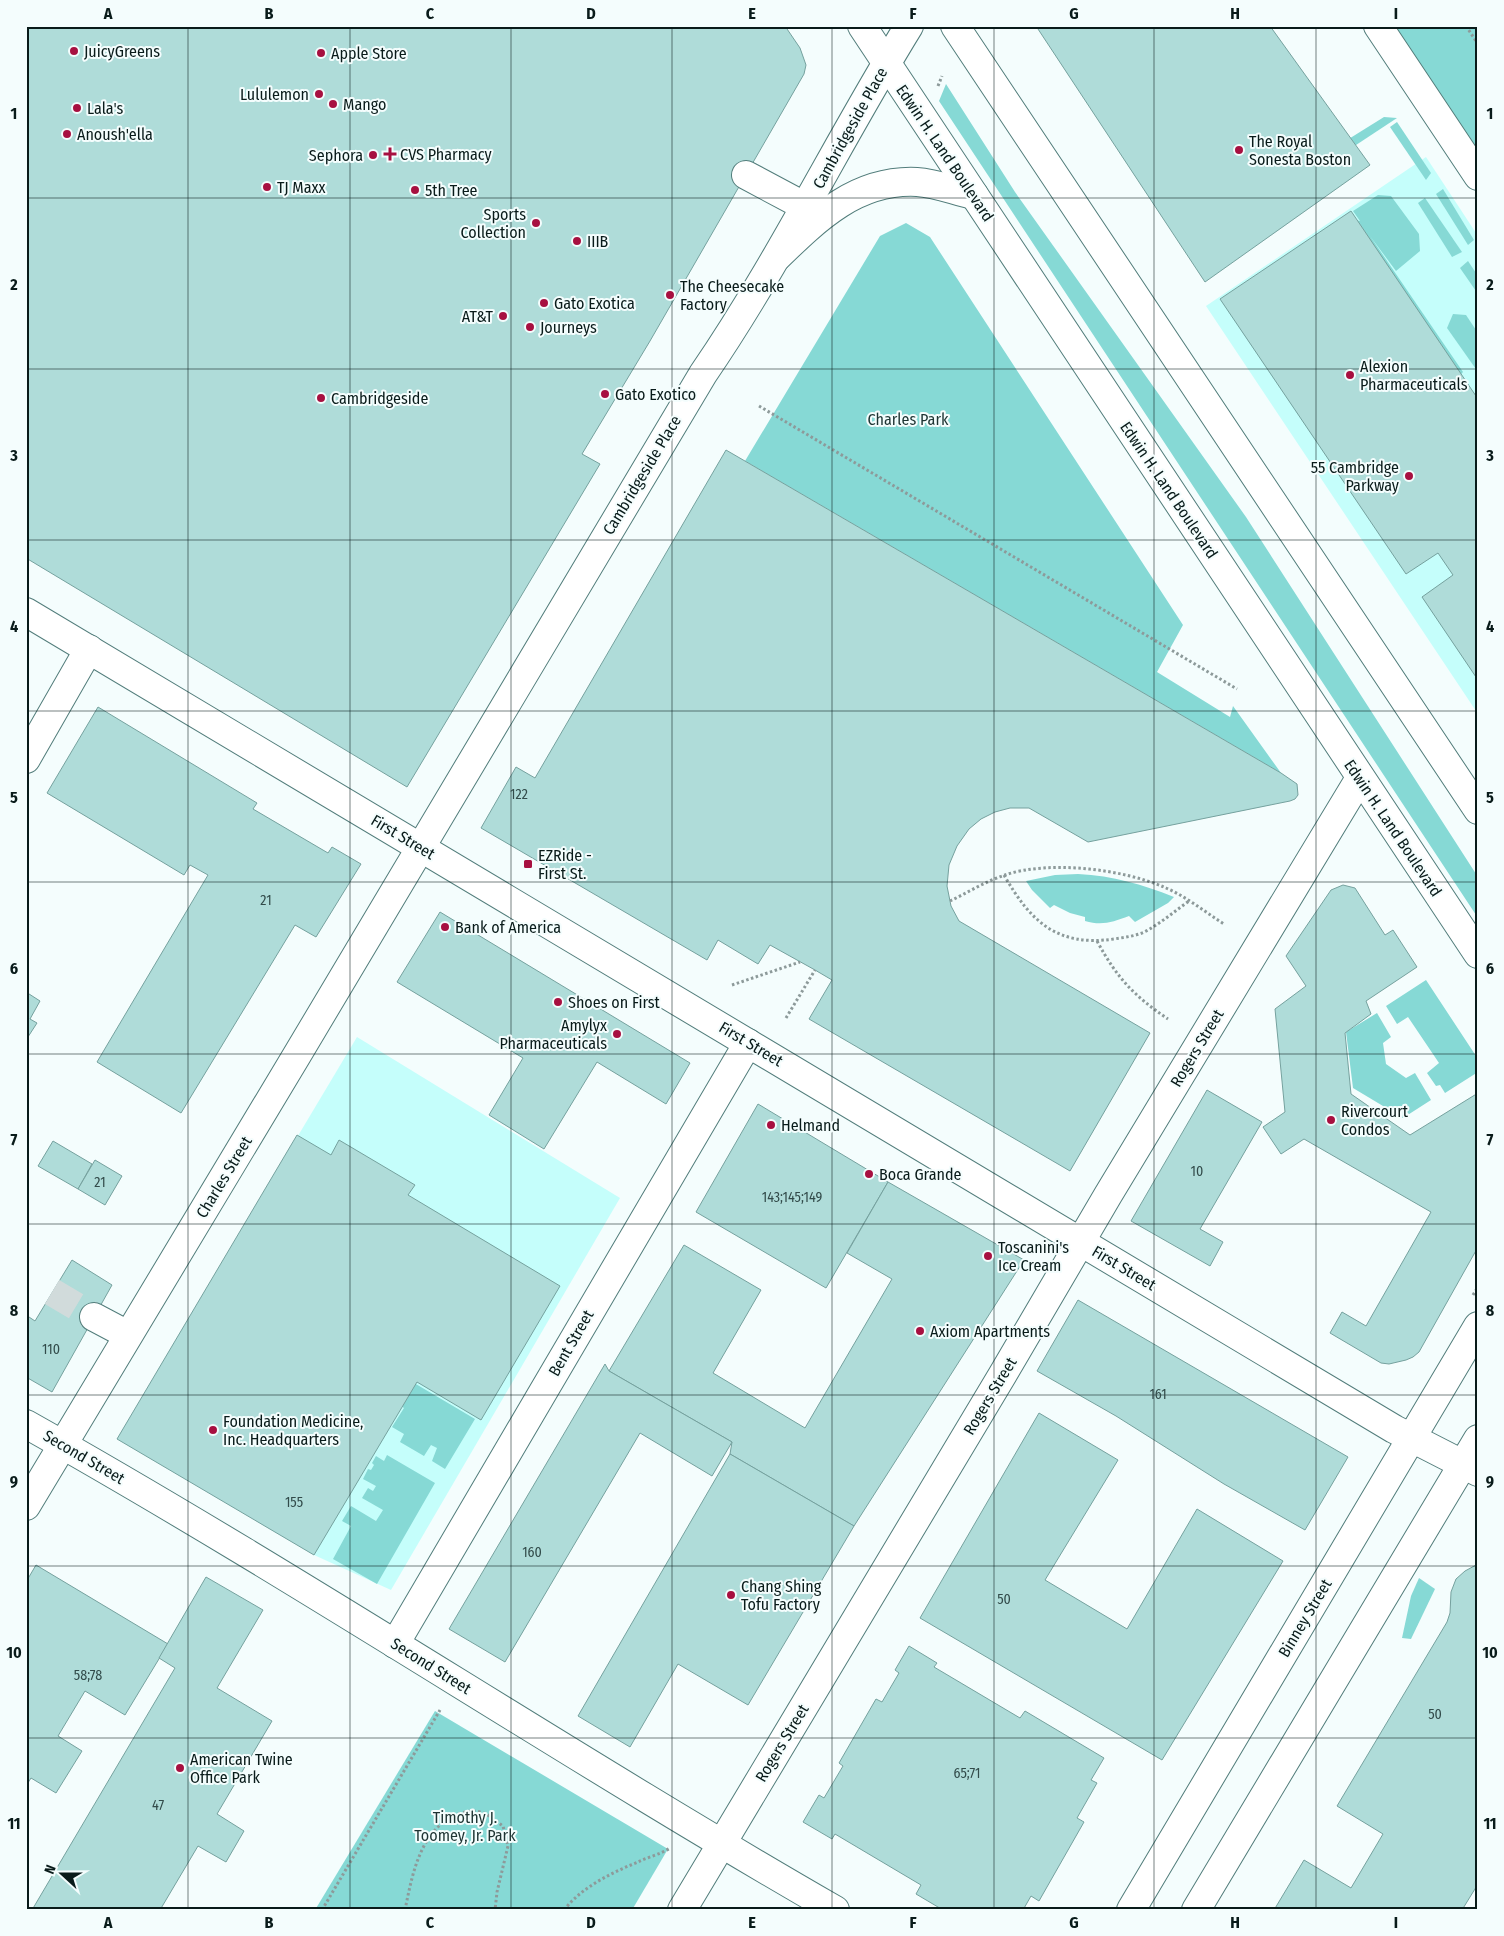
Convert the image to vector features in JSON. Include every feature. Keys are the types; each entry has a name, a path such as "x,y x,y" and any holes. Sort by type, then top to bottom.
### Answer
{"street":[{"name":"Edwin H. Land Boulevard","path":"862,26 1478,954"},
{"name":"Cambridgeside Place","path":"420,847 703,374 730,335 777,257 886,63 909,26"},
{"path":"955,26 1478,810"},
{"path":"1378,26 1478,176"},
{"path":"746,174 806,207"},
{"path":"777,257 811,223 846,199 873,187 892,183 919,182 974,195"},
{"name":"First Street","path":"26,612 1386,1424 1470,1468"},
{"path":"26,759 90,650"},
{"name":"Rogers Street","path":"682,1910 998,1383 1080,1242 1360,778"},
{"name":"Charles Street","path":"26,1506 420,847"},
{"name":"Bent Street","path":"395,1644 748,1043"},
{"path":"94,1317 128,1335"},
{"name":"Binney Street","path":"1131,1910 1478,1326"},
{"name":"Second Street","path":"26,1424 98,1464 721,1844 835,1910"},
{"path":"1196,1910 1470,1468 1478,1439"}],"path":[{"path":"1466,26 1478,44"},
{"path":"759,406 1237,689"},
{"path":"950,901 1004,875 1049,868 1071,868 1094,870 1148,881 1167,888 1224,924"},
{"path":"1004,875 1025,909 1036,919 1051,929 1080,941 1097,941 1132,936 1147,931 1188,901"},
{"path":"1097,941 1115,972 1140,1000 1168,1019"},
{"path":"732,985 800,962"},
{"path":"786,1018 814,970"},
{"path":"322,1910 440,1710"},
{"path":"405,1910 413,1873 431,1834 441,1823 462,1812 483,1812 503,1826 508,1846 497,1892 495,1910"},
{"path":"564,1910 575,1896 592,1885 670,1847"}],"shaded area":[{"name":"55 Cambridge Parkway","path":"1426,157 1478,236 1478,714 1206,306"},
{"path":"357,1037 620,1198 391,1590 314,1555 117,1439"}],"green space":[{"path":"1391,26 1478,26 1478,158"},
{"path":"946,84 1015,192 1246,517 1478,877 1478,918 939,101"},
{"path":"1384,117 1397,118 1209,242 1204,229"},
{"path":"1397,122 1431,173 1426,180 1390,127"},
{"path":"1443,189 1474,240 1468,245 1436,194"},
{"path":"1378,195 1391,196 1419,234 1420,251 1396,271 1370,236 1463,372 1454,382 1346,218 1360,221 1353,211"},
{"path":"1425,198 1462,252 1452,257 1418,203"},
{"name":"Charles Park","path":"906,223 930,237 1183,625 1157,672 1230,717 1233,706 1281,773 745,461 880,236"},
{"path":"1468,261 1478,276 1478,294 1460,268"},
{"path":"1453,314 1466,315 1478,333 1478,372 1447,328"},
{"path":"1078,874 1127,881 1174,897 1168,903 1135,922 1129,916 1113,922 1097,923 1085,921 1085,917 1070,913 1054,905 1050,908 1026,881 1055,875"},
{"path":"1426,980 1478,1059 1478,1072 1445,1093 1440,1085 1436,1086 1427,1073 1439,1063 1408,1017 1397,1024 1386,1006"},
{"path":"1377,1013 1391,1037 1383,1043 1386,1064 1406,1078 1415,1073 1431,1100 1403,1118 1353,1088 1346,1032"},
{"path":"404,1377 475,1419 445,1469 432,1461 437,1448 431,1445 424,1456 400,1442 404,1434 392,1427 404,1408 396,1402"},
{"path":"387,1455 435,1483 377,1584 333,1559 351,1526 342,1521 351,1506 376,1521 383,1510 362,1498 368,1488 373,1491 376,1486 363,1479 368,1469 371,1470 374,1465 372,1463 376,1456 384,1461"},
{"path":"1419,1578 1435,1589 1411,1639 1402,1638 1411,1596"},
{"name":"Timothy J. Toomey, Jr. Park","path":"435,1711 668,1849 632,1910 315,1910"}],"building":[{"name":"Cambridgeside","path":"26,26 785,26 800,48 806,65 804,74 650,341 582,454 600,464 407,787 26,558"},
{"name":"The Royal Sonesta Boston","path":"1036,26 1270,26 1370,165 1205,282"},
{"name":"55 Cambridge Parkway","path":"1351,211 1478,399 1478,680 1422,597 1453,575 1438,553 1406,574 1220,299"},
{"path":"726,450 1297,784 1298,795 1290,801 1088,842 1029,808 1010,808 995,812 981,819 969,829 957,846 949,865 947,886 951,906 959,921 1150,1033 1070,1171 809,1019 832,980 815,970 770,945 758,964 718,940 707,960 481,828 516,767 535,778"},
{"path":"98,707 257,803 253,809 328,853 332,847 361,864 316,937 295,925 181,1113 97,1062 208,875 190,865 184,875 47,793"},
{"name":"Rivercourt Condos","path":"1343,885 1355,888 1385,935 1393,930 1417,967 1366,1001 1371,1014 1345,1033 1351,1094 1410,1135 1478,1093 1478,1247 1419,1352 1406,1360 1389,1364 1381,1363 1330,1333 1342,1312 1366,1326 1431,1212 1304,1139 1281,1154 1263,1127 1285,1112 1275,1009 1306,986 1286,956 1331,890"},
{"path":"440,912 690,1063 666,1104 597,1062 544,1149 489,1115 523,1058 397,982"},
{"path":"26,992 40,1001 30,1019 37,1023 26,1040"},
{"path":"1207,1090 1262,1122 1200,1229 1223,1242 1210,1266 1131,1221"},
{"path":"758,1104 888,1182 826,1288 696,1212"},
{"path":"297,1135 331,1155 339,1140 415,1185 408,1195 560,1286 481,1420 417,1382 314,1555 117,1439"},
{"path":"53,1141 92,1164 78,1189 38,1166"},
{"path":"95,1160 122,1176 105,1205 78,1189"},
{"name":"Axiom Apartments","path":"888,1182 1024,1260 854,1526 730,1454 732,1442 609,1371 684,1245 761,1290 713,1373 805,1428 892,1279 847,1253"},
{"path":"72,1260 112,1285 52,1392 26,1377 26,1315 35,1321"},
{"path":"1078,1300 1348,1457 1305,1530 1224,1484 1116,1416 1037,1371"},
{"path":"605,1364 609,1371 732,1442 712,1476 640,1433 505,1662 449,1629"},
{"path":"1039,1413 1118,1460 1045,1580 1127,1629 1197,1509 1283,1561 1162,1760 920,1618"},
{"name":"Chang Shing Tofu Factory","path":"730,1454 854,1526 748,1705 678,1664 630,1747 578,1716"},
{"path":"1478,1564 1478,1884 1462,1910 1274,1910 1304,1860 1351,1888 1383,1834 1337,1806 1447,1622 1450,1613 1451,1592 1456,1579 1465,1571"},
{"path":"36,1565 168,1644 125,1715 85,1691 58,1736 82,1751 56,1793 31,1778 26,1786 26,1582"},
{"name":"American Twine Office Park","path":"206,1577 263,1610 217,1688 272,1721 217,1814 244,1831 226,1862 198,1846 160,1910 32,1910 175,1668 159,1658"},
{"path":"909,1646 937,1663 934,1667 1020,1718 1025,1711 1104,1758 1091,1780 1097,1783 1077,1818 1084,1822 1039,1901 1031,1896 1023,1910 943,1910 916,1894 921,1885 835,1834 832,1839 803,1822 819,1795 824,1798 843,1766 839,1763 876,1699 882,1702 899,1673 895,1670"}],"tunnel":[{"path":"52,1292 94,1317"}],"place":[{"name":"JuicyGreens","path":"74,51"},
{"name":"Apple Store","path":"321,53"},
{"name":"Lululemon","path":"319,94"},
{"name":"Mango","path":"333,104"},
{"name":"Lala's","path":"77,108"},
{"name":"Anoush'ella","path":"67,134"},
{"name":"The Royal Sonesta Boston","path":"1239,150"},
{"name":"CVS Pharmacy","path":"390,154"},
{"name":"Sephora","path":"373,155"},
{"name":"TJ Maxx","path":"267,187"},
{"name":"5th Tree","path":"415,190"},
{"name":"Sports Collection","path":"536,223"},
{"name":"IIIB","path":"577,241"},
{"name":"The Cheesecake Factory","path":"670,295"},
{"name":"Gato Exotica","path":"544,303"},
{"name":"AT&T","path":"503,316"},
{"name":"Journeys","path":"530,327"},
{"name":"Alexion Pharmaceuticals","path":"1350,375"},
{"name":"Gato Exotico","path":"605,394"},
{"name":"Cambridgeside","path":"321,398"},
{"name":"55 Cambridge Parkway","path":"1409,476"},
{"name":"EZRide - First St.","path":"528,864"},
{"name":"Bank of America","path":"445,927"},
{"name":"Shoes on First","path":"558,1002"},
{"name":"Amylyx Pharmaceuticals","path":"617,1034"},
{"name":"Rivercourt Condos","path":"1331,1120"},
{"name":"Helmand","path":"771,1125"},
{"name":"Boca Grande","path":"869,1174"},
{"name":"Toscanini's Ice Cream","path":"988,1256"},
{"name":"Axiom Apartments","path":"920,1331"},
{"name":"Foundation Medicine, Inc. Headquarters","path":"213,1430"},
{"name":"Chang Shing Tofu Factory","path":"731,1595"},
{"name":"American Twine Office Park","path":"180,1768"}]}
